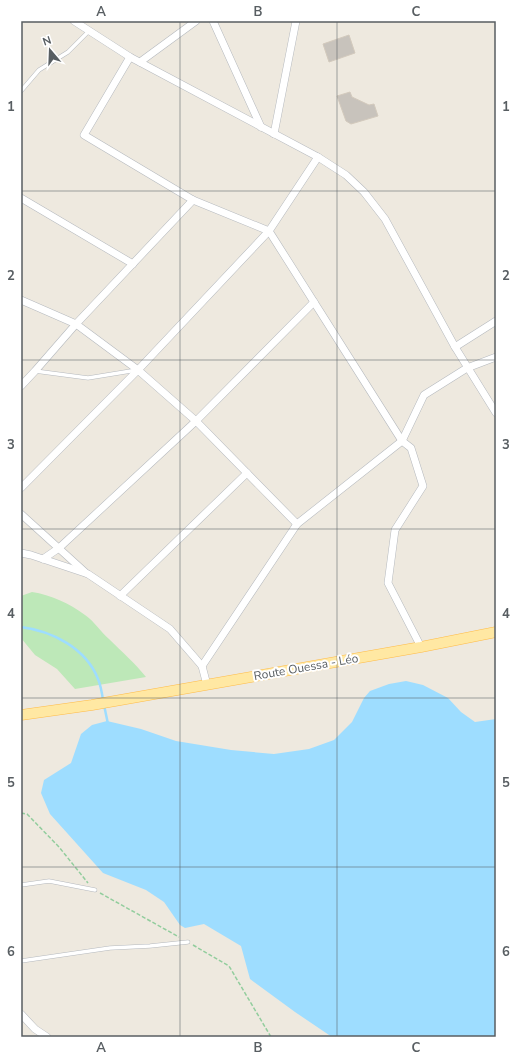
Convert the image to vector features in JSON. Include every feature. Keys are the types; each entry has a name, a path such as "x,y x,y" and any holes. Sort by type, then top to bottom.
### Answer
{"main road":[{"name":"Route Ouessa - Léo","path":"21,715 116,701 496,632"}],"street":[{"path":"74,21 130,57 318,157 346,174 364,192 385,219 467,368 496,413"},
{"path":"140,62 196,21"},
{"path":"213,21 262,127"},
{"path":"274,134 296,21"},
{"path":"130,57 84,135 193,200 269,232 402,441 411,448 423,486 395,530 388,583 420,647"},
{"path":"21,488 138,370 269,232 318,157"},
{"path":"21,198 133,264"},
{"path":"21,386 76,324 193,200"},
{"path":"21,300 76,324 138,370 196,421 297,524"},
{"path":"43,559 59,548 196,421 314,302"},
{"path":"455,347 496,321"},
{"path":"202,666 297,524 402,441 424,395 467,368 496,357"},
{"path":"120,596 247,473"},
{"path":"21,514 88,574 170,630 202,666 207,685"},
{"path":"21,553 88,574"},
{"path":"21,1014 36,1029 47,1037"}],"lane":[{"path":"21,90 39,70 68,52 89,31"},
{"path":"35,371 88,378 138,370"},
{"path":"21,885 49,881 95,890"},
{"path":"21,961 110,948 188,942"}],"path":[{"path":"21,813 27,814 59,847 95,890 229,966 271,1037"}],"green space":[{"path":"32,592 60,600 85,615 133,662 146,677 75,689 57,669 35,655 21,638 21,596"}],"water":[{"path":"406,681 423,685 448,698 461,712 475,722 496,719 496,1037 332,1037 250,979 241,946 204,924 185,928 180,925 164,902 146,890 103,873 50,814 41,793 44,780 71,763 81,734 92,725 107,721 141,729 176,741 231,750 274,754 309,749 334,740 352,722 364,698 370,691 389,684"}],"building":[{"path":"349,35 355,53 329,62 323,44"},
{"path":"350,92 352,97 369,105 374,104 378,116 351,124 346,121 337,96"}],"waterway":[{"path":"21,627 44,632 56,637 77,650 93,668 100,684 103,700"},
{"path":"104,705 108,724"}]}
